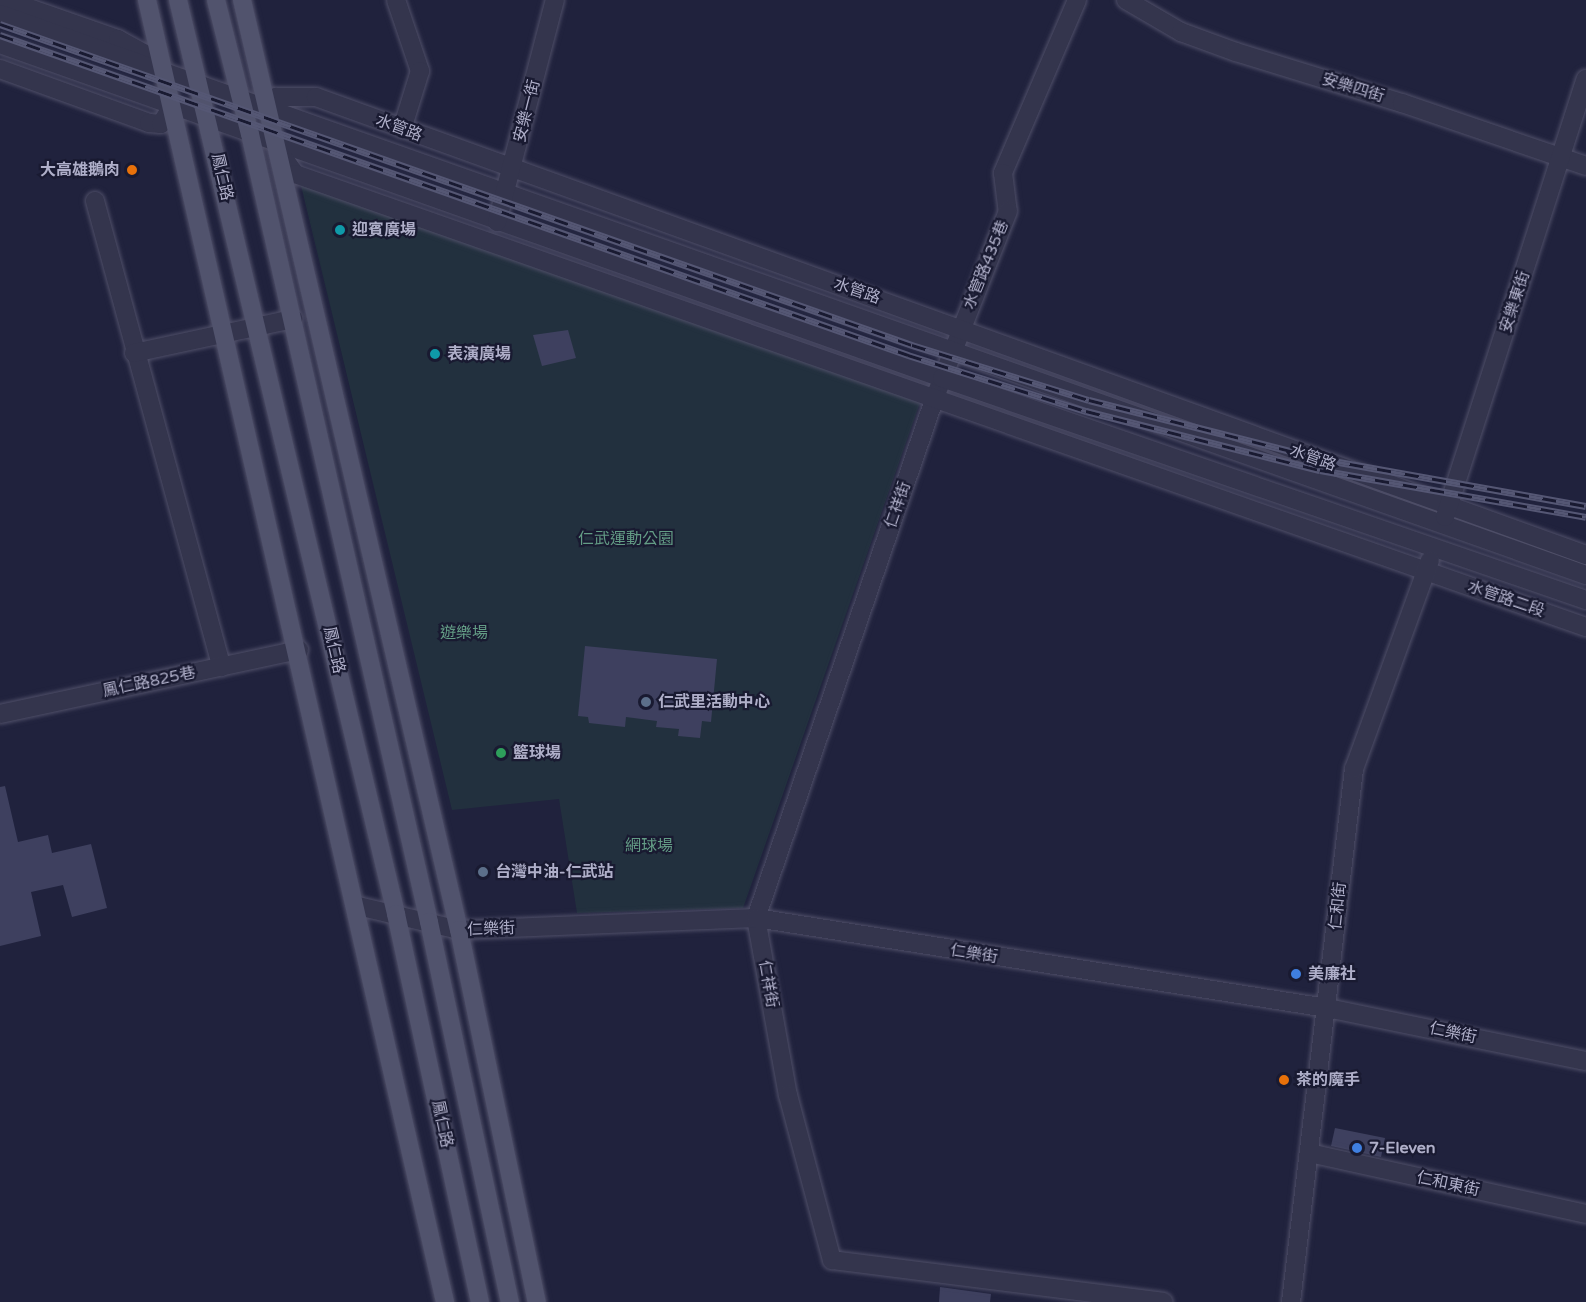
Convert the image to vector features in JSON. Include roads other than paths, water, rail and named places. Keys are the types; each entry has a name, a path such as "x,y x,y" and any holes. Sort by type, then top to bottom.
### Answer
{"main road":[{"name":"鳳仁路","path":"147,0 358,906 446,1302"},
{"name":"鳳仁路","path":"178,0 208,117 396,914 480,1302"},
{"name":"鳳仁路","path":"216,0 293,320 429,922 510,1302"},
{"path":"242,0 272,141 291,201 459,930 537,1302"}],"street":[{"name":"水管路","path":"6,0 117,39 147,54 164,70"},
{"path":"396,0 420,71 402,129"},
{"name":"安樂一街","path":"497,222 555,0"},
{"name":"水管路435巷","path":"935,397 950,353 1008,211 1003,174 1077,0"},
{"name":"安樂四街","path":"1126,0 1181,32 1586,166"},
{"name":"水管路","path":"0,14 199,82 265,108 950,353 1446,516"},
{"path":"0,44 942,378 1435,547"},
{"path":"0,69 149,123 161,124 173,105"},
{"name":"安樂東街","path":"1446,516 1586,79"},
{"name":"水管路","path":"265,108 276,98 316,97 512,171 960,328 1446,516"},
{"path":"272,141 295,174 1426,571"},
{"path":"94,201 222,667"},
{"path":"134,353 293,320"},
{"name":"仁祥街","path":"935,397 756,918 788,1095 832,1260 1163,1302"},
{"path":"1446,516 1586,555"},
{"path":"1446,516 1586,575"},
{"name":"仁和街","path":"1291,1302 1354,769 1446,516"},
{"name":"水管路二段","path":"1435,547 1586,600"},
{"name":"水管路二段","path":"1426,571 1586,627"},
{"name":"鳳仁路825巷","path":"0,714 299,650"},
{"name":"仁樂街","path":"358,906 459,930 756,918 1327,1008 1586,1061"},
{"name":"仁和東街","path":"1309,1153 1586,1214"}],"railway":[{"path":"0,24 912,345 1089,400 1322,459 1586,506"},
{"path":"0,35 908,355 1086,411 1320,470 1586,517"}],"place":[{"name":"大高雄鵝肉","path":"132,170"},
{"name":"迎賓廣場","path":"340,230"},
{"name":"表演廣場","path":"435,354"},
{"name":"仁武里活動中心","path":"646,702"},
{"name":"籃球場","path":"501,753"},
{"name":"台灣中油-仁武站","path":"483,872"},
{"name":"美廉社","path":"1296,974"},
{"name":"茶的魔手","path":"1284,1080"},
{"name":"7-Eleven","path":"1357,1148"}],"park label":[{"name":"仁武運動公園","path":"626,539"},
{"name":"遊樂場","path":"464,633"},
{"name":"網球場","path":"649,846"}]}
